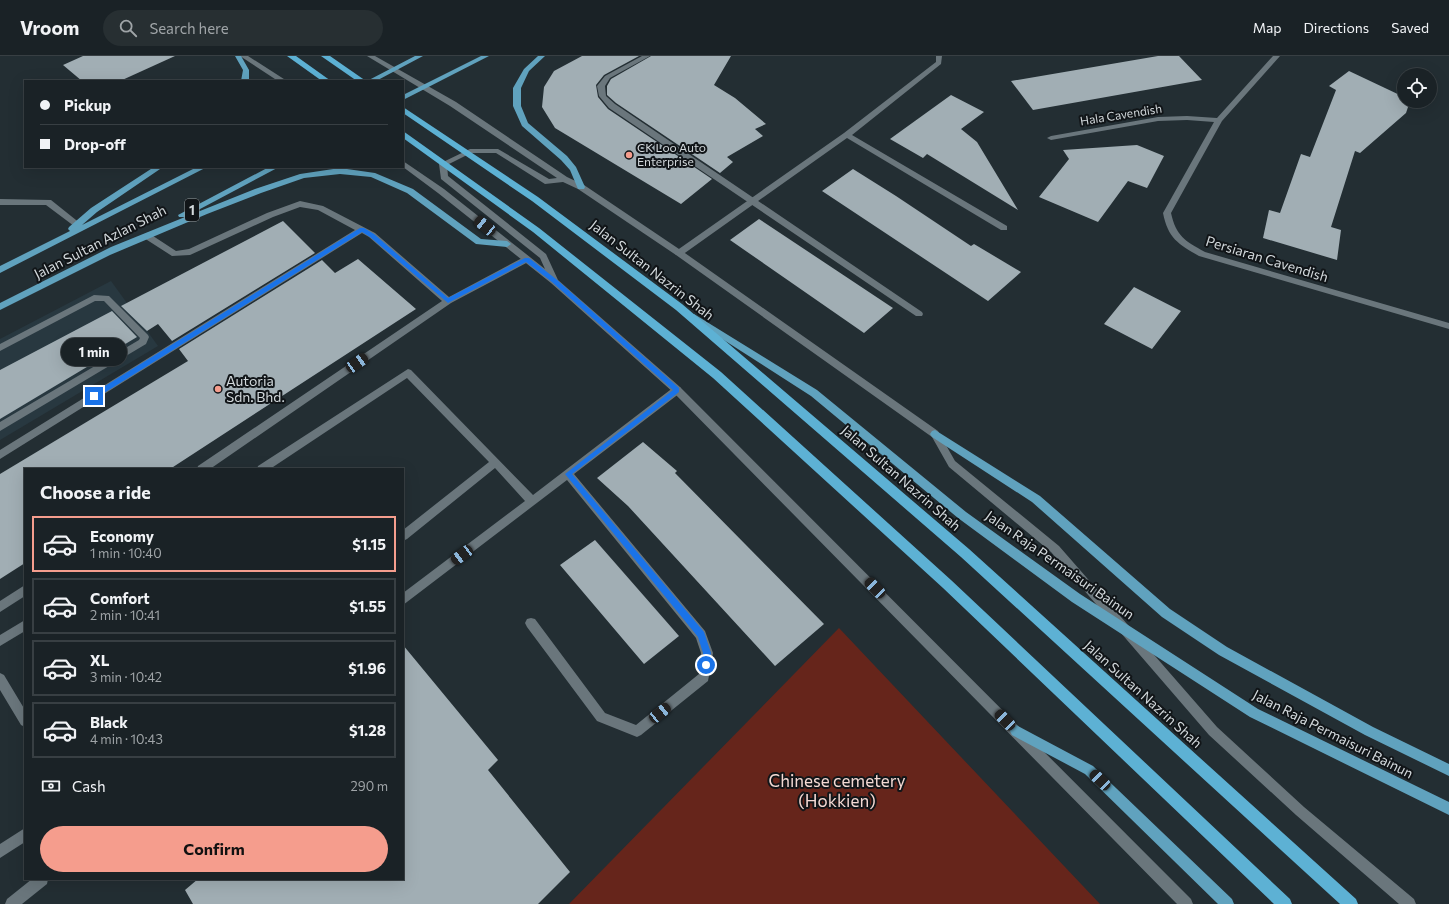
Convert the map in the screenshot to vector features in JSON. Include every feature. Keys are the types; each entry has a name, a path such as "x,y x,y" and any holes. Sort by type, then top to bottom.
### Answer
{"highway":[{"path":"291,56 326,80"},
{"path":"325,56 361,80"},
{"name":"Jalan Sultan Nazrin Shah","path":"404,110 535,199 679,307 965,553 1351,904"},
{"path":"404,135 536,230 717,375 947,584 1285,904"}],"main road":[{"path":"238,56 246,70 246,80"},
{"path":"373,80 420,56"},
{"path":"404,97 486,56"},
{"path":"542,56 526,70 517,88 517,106 525,124 564,158 573,170 581,187"},
{"path":"62,239 94,210 157,168"},
{"name":"Jalan Sultan Azlan Shah","path":"0,270 201,168"},
{"name":"Jalan Sultan Azlan Shah","path":"0,307 273,168"},
{"path":"109,252 258,191 303,176 340,171 372,175 404,188 479,242 507,244"},
{"name":"Jalan Raja Permaisuri Bainun","path":"679,307 814,393 962,515 1082,602 1254,713 1449,809"},
{"path":"935,434 1036,499 1166,613 1216,647 1369,731 1449,770"},
{"path":"1016,731 1089,770 1227,904"}],"street":[{"path":"243,56 280,80"},
{"path":"370,56 453,104 564,179 581,187 678,253 935,434 952,464 1055,549 1213,731 1300,811 1409,904"},
{"path":"647,56 607,77 601,86 603,96 612,106 919,314"},
{"path":"678,253 847,135 938,63 938,56"},
{"name":"Persiaran Cavendish","path":"1277,56 1219,120 1167,214 1169,228 1181,242 1202,254 1449,326"},
{"name":"Hala Cavendish","path":"1051,138 1158,119 1187,118 1219,120"},
{"path":"847,135 1004,228"},
{"path":"554,281 543,256 444,177 443,164 470,150 498,151 548,182 564,179"},
{"path":"404,164 441,191 554,281 677,390 1186,904"},
{"path":"0,202 48,202 77,224"},
{"path":"148,236 175,254 190,252 270,215 300,204 320,208 372,235 448,301"},
{"path":"0,455 362,229"},
{"path":"203,468 448,301 527,259"},
{"path":"0,348 94,298 106,298 145,337 143,342 0,427"},
{"path":"264,468 408,373 496,462 532,501"},
{"path":"404,599 677,390"},
{"path":"404,535 496,462"},
{"path":"531,623 601,717 637,731 704,677 707,653 701,635 568,474"},
{"path":"0,607 24,591"},
{"path":"0,641 24,626"},
{"path":"0,679 24,719"},
{"path":"0,852 24,835"},
{"path":"12,904 41,880"}],"shaded area":[{"path":"111,281 158,346 0,440 0,339"}],"green space":[{"name":"Chinese cemetery (Hokkien)","path":"839,628 1100,904 569,904"}],"building":[{"path":"83,56 175,56 122,80 81,80 63,65"},
{"name":"CK Loo Auto Enterprise","path":"582,56 639,56 604,75 596,85 598,97 608,109 712,179 681,204 555,128 542,107 544,87 554,71"},
{"path":"651,56 731,56 714,85 735,98 766,124 755,129 763,136 727,157 733,162 720,173 616,103 607,95 607,86 611,79"},
{"path":"1158,56 1179,56 1202,80 1033,110 1011,81"},
{"path":"1349,71 1397,94 1397,108 1408,108 1406,113 1360,153 1355,151 1331,227 1341,230 1337,260 1263,238 1269,210 1280,213 1301,154 1310,157 1336,90 1329,86"},
{"path":"951,95 984,112 961,129 977,142 1018,210 927,154 923,158 890,139"},
{"path":"1137,145 1164,156 1147,188 1128,181 1098,222 1039,197 1069,159 1063,150"},
{"path":"853,169 971,246 974,244 1021,272 988,301 822,191"},
{"path":"759,219 893,308 864,333 730,240"},
{"path":"283,221 315,253 172,341 158,324 147,331 121,306"},
{"name":"Autoria Sdn. Bhd.","path":"358,259 416,309 172,468 24,468 24,564 0,579 0,474 188,361 179,349 322,260 335,273"},
{"path":"1134,287 1181,311 1152,349 1104,324"},
{"path":"112,311 137,337 0,419 0,370"},
{"path":"643,442 677,471 675,473 824,624 775,666 628,506 597,478"},
{"path":"595,540 679,636 644,664 560,565"},
{"path":"404,646 498,760 488,770 570,872 538,904 193,904 185,890 197,880 404,880"}],"place":[{"name":"CK Loo Auto Enterprise","path":"629,155"},
{"name":"Autoria Sdn. Bhd.","path":"218,389"}],"route":[{"path":"94,396 362,229 372,235 448,301 527,259 677,390 568,474 701,635 707,653 706,665"}]}
